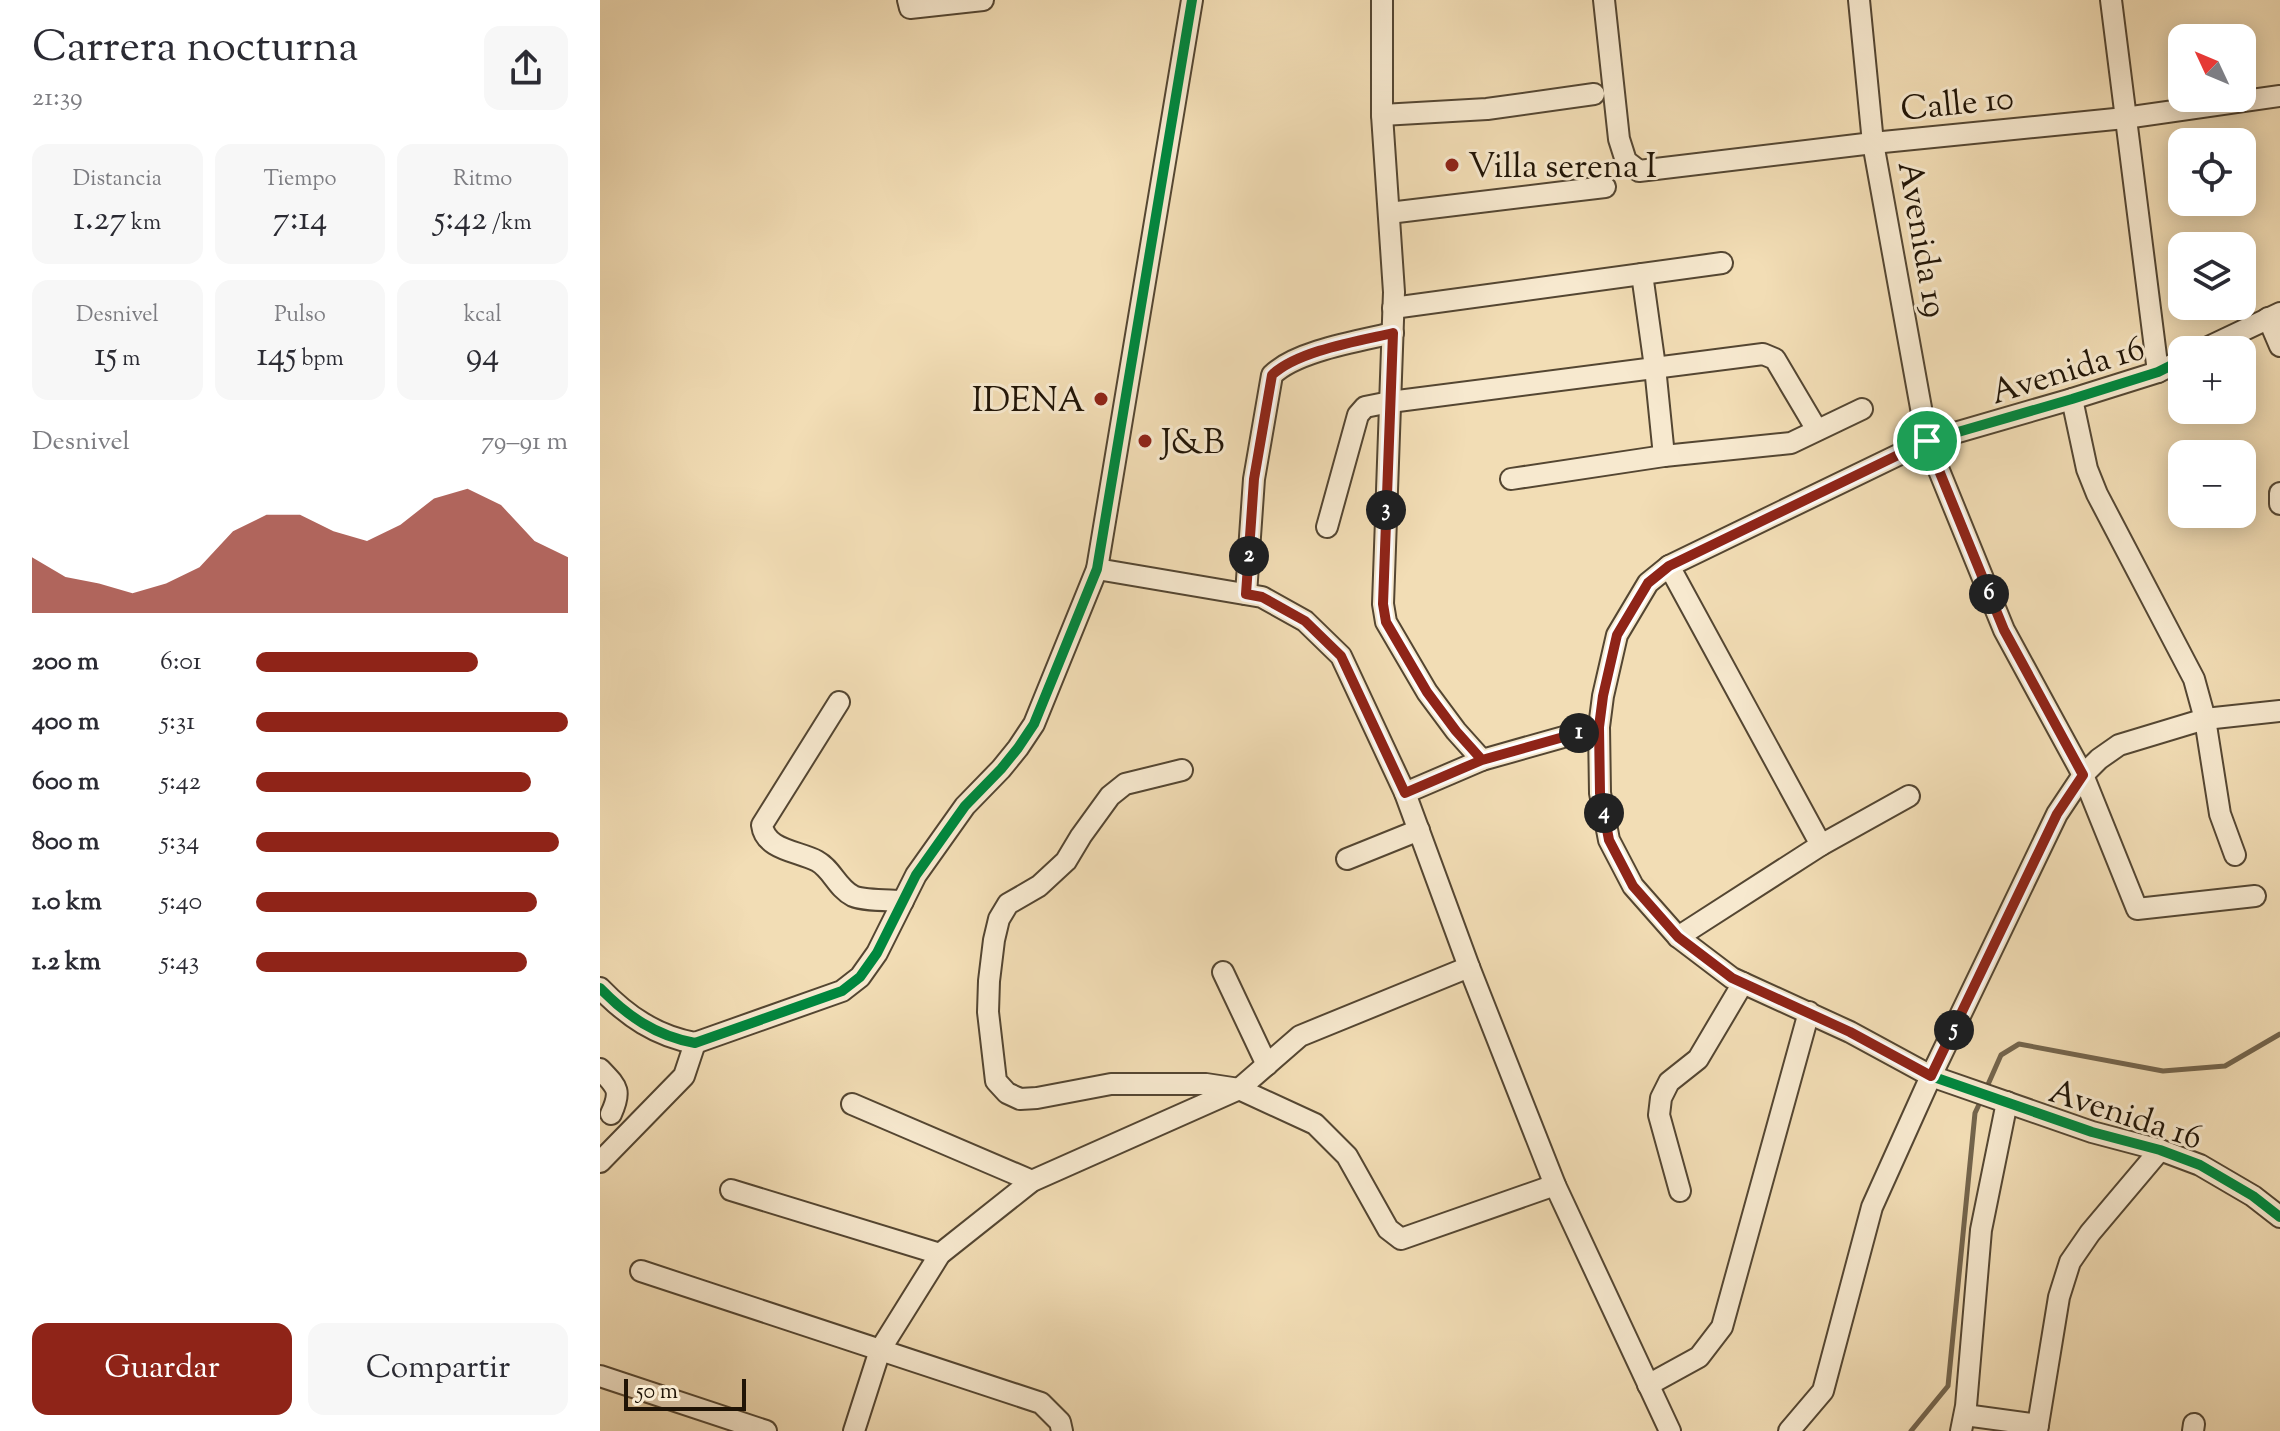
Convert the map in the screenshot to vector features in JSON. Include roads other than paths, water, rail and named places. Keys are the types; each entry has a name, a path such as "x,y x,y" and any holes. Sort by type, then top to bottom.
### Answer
{"street":[{"path":"908,0 910,8 983,0"},
{"path":"600,988 645,1027 672,1039 695,1043 842,991 860,977 877,953 916,875 965,806 1001,769 1034,724 1097,569 1192,0"},
{"path":"1382,0 1382,115 1393,308 1383,604 1386,622 1427,692 1482,760"},
{"name":"Calle 10","path":"1604,0 1619,139 1626,161 1639,171 1873,143 2125,118 2280,96"},
{"name":"Avenida 19","path":"1859,0 1873,143 1927,441 2004,630 2083,775 2137,909 2255,896"},
{"path":"2111,0 2158,372"},
{"path":"1382,115 1487,109 1594,94"},
{"path":"1389,213 1605,187"},
{"path":"1393,308 1722,263"},
{"path":"1642,274 1664,456"},
{"path":"2232,336 2274,316 2280,346"},
{"path":"1246,594 1254,479 1272,375 1301,357 1393,333"},
{"path":"1327,527 1358,415 1365,407 1390,402 1763,354 1775,359 1817,430"},
{"name":"Avenida 16","path":"2168,367 2072,399 1927,441 1669,566 1648,583 1617,635 1599,727 1600,793 1609,840 1633,886 1678,937 1732,978 1809,1012 1931,1076 2092,1132 2160,1150 2200,1165 2253,1196 2280,1217"},
{"path":"2072,399 2087,469 2097,494 2194,679 2205,719 2220,814 2235,855"},
{"path":"1511,479 1664,456 1791,443 1862,409"},
{"path":"2280,493 2280,504"},
{"path":"1669,566 1821,845"},
{"path":"1097,569 1262,597 1305,621 1341,656 1405,793 1469,967 1555,1185 1670,1431"},
{"path":"839,702 762,825 763,835 769,842 819,862 855,898 903,901"},
{"path":"1789,1431 1823,1391 1872,1207 1931,1076 2057,814 2083,775 2119,745 2205,719 2280,711"},
{"path":"1405,793 1482,760 1599,727"},
{"path":"1182,770 1125,784 1110,796 1066,861 1039,886 1008,904 1003,911 994,940 989,981 988,1012 996,1081 1007,1093 1020,1099 1111,1084 1206,1084 1239,1089 1315,1124 1347,1156 1388,1229 1401,1239 1555,1185"},
{"path":"1678,937 1821,845 1909,796"},
{"path":"1347,859 1419,830"},
{"path":"854,1431 880,1350 940,1254 1032,1181 1239,1089 1300,1036 1469,967"},
{"path":"1223,972 1267,1065"},
{"path":"1680,1191 1659,1115 1661,1098 1669,1082 1698,1059 1743,983"},
{"path":"1648,1385 1699,1357 1722,1327 1809,1012"},
{"path":"600,1162 684,1076 695,1043"},
{"path":"600,1069 616,1086 617,1093 617,1100 606,1118 631,1128"},
{"path":"1999,1099 1981,1230 1963,1423 2037,1428 2059,1297 2070,1262 2090,1233 2160,1150"},
{"path":"852,1104 1032,1181"},
{"path":"731,1190 940,1254"},
{"path":"641,1271 1041,1403 1060,1422 1062,1431"},
{"path":"600,1376 766,1431"}],"waterway":[{"path":"1986,1089 2001,1055 2019,1044 2163,1071 2225,1066 2280,1034"},
{"path":"1911,1431 1948,1386 1975,1113 1982,1098"}],"place":[{"name":"Villa serena I","path":"1452,165"},
{"name":"IDENA","path":"1101,399"},
{"name":"J&B","path":"1145,441"}]}
